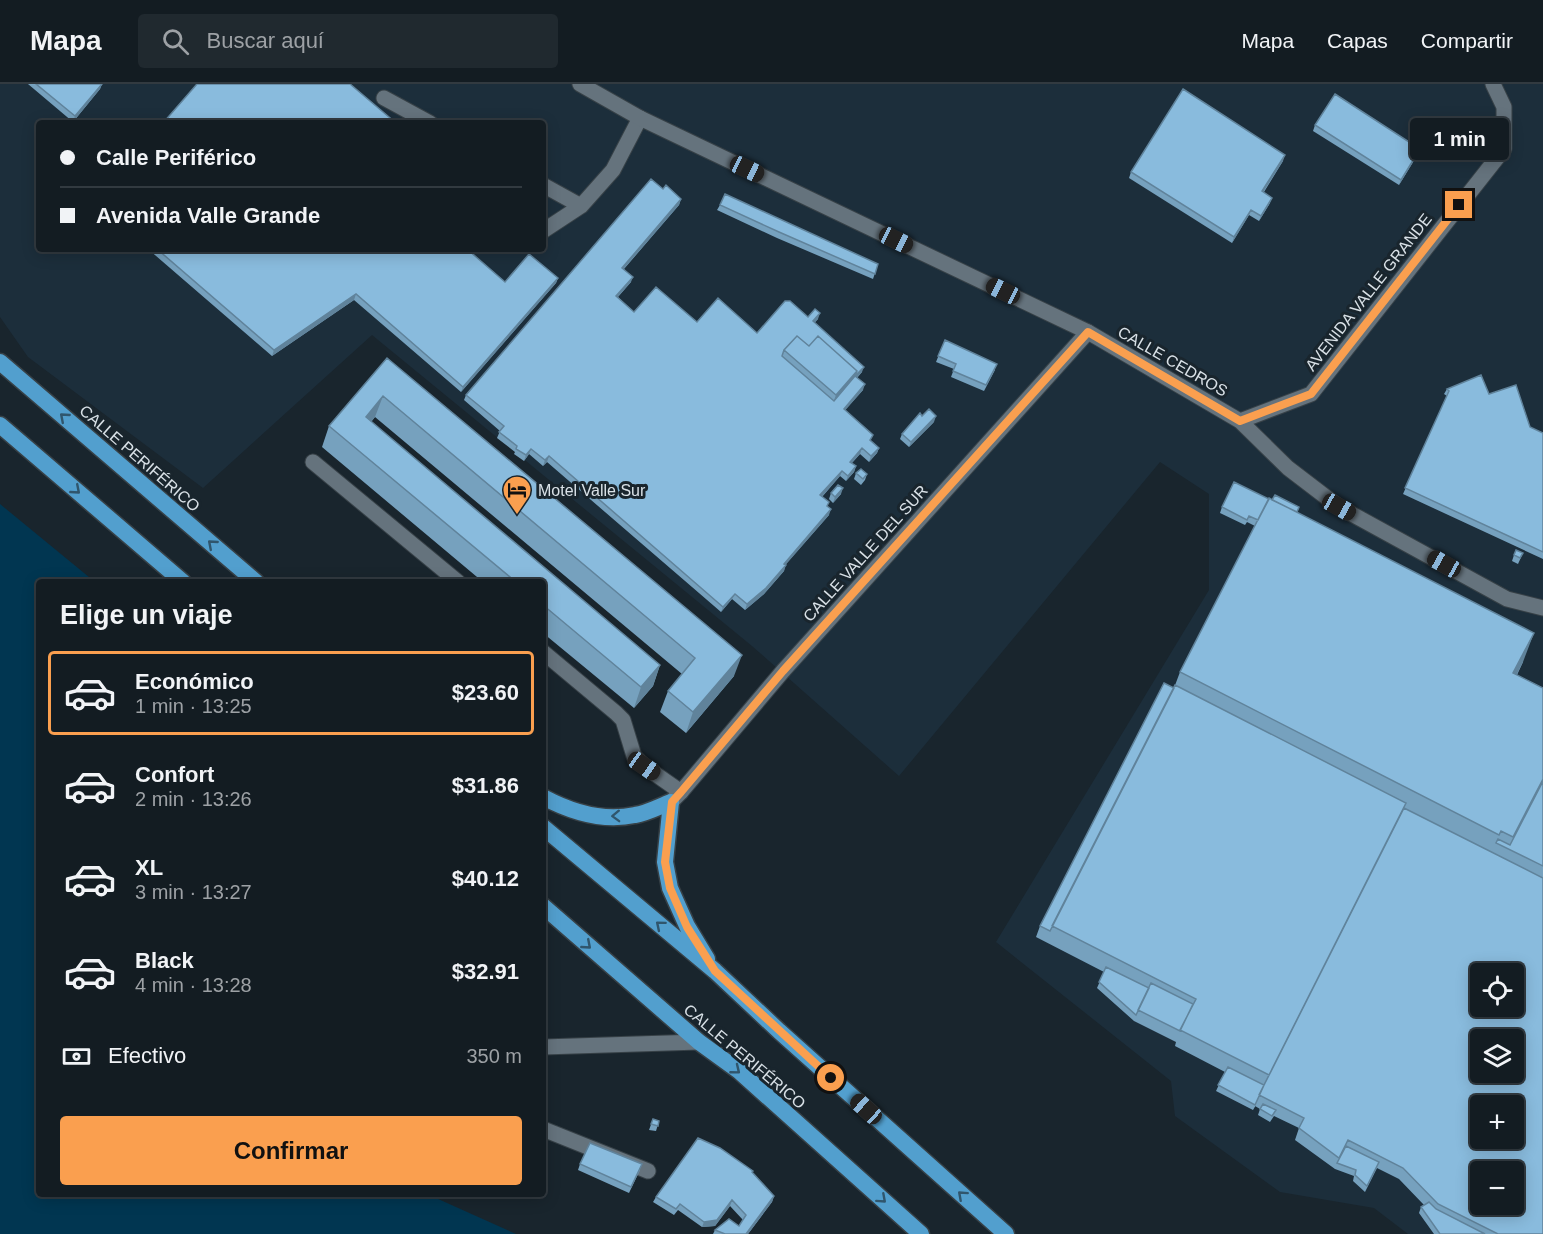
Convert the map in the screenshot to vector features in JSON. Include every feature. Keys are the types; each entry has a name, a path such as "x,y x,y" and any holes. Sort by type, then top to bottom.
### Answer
{"highway":[{"path":"0,352 16,376"},
{"name":"CALLE PERIFÉRICO","path":"0,362 253,579"},
{"path":"0,424 180,579"},
{"path":"546,798 590,816 612,817 635,815 676,797"},
{"path":"676,797 665,862 670,888 687,927 715,971"},
{"path":"546,830 715,971 1006,1234"},
{"name":"CALLE PERIFÉRICO","path":"546,909 699,1042 739,1071 921,1234"}],"street":[{"name":"CALLE CEDROS","path":"580,84 640,118 1088,332 1240,421 1288,468 1339,507 1507,599 1543,608"},
{"name":"AVENIDA VALLE GRANDE","path":"1240,421 1311,394 1504,149 1504,107 1493,84"},
{"path":"384,98 424,120"},
{"path":"546,229 581,206 613,170 640,118"},
{"path":"546,187 581,206"},
{"name":"CALLE VALLE DEL SUR","path":"676,797 783,671 1088,332"},
{"path":"313,462 454,579"},
{"path":"546,655 623,720 634,756 676,797"},
{"path":"546,1047 699,1042"},
{"path":"546,1130 648,1171"}],"shaded area":[{"path":"0,84 1543,84 1543,1234 1408,1234 1374,1208 1280,1192 1175,1116 1171,1081 996,942 1209,590 1209,494 1160,462 899,776 752,646 372,335 203,488 28,357 0,317"},
{"path":"0,504 91,579 36,579 36,1197 434,1197 516,1234 0,1234"}],"building":[{"path":"36,84 102,84 75,116"},
{"path":"197,84 350,84 392,120 166,120"},
{"path":"1183,89 1285,155 1262,191 1272,198 1261,216 1251,210 1234,237 1131,172"},
{"path":"1335,94 1420,149 1401,180 1315,125"},
{"path":"651,179 663,189 666,185 681,199 622,268 633,277 616,296 634,312 656,287 697,322 718,298 757,333 785,301 790,301 808,317 815,309 820,313 813,321 864,367 855,376 865,384 844,409 873,435 870,440 879,448 871,456 862,448 850,462 856,466 848,476 842,471 820,495 829,502 827,506 831,509 766,588 747,604 735,594 723,607 549,456 545,460 531,449 526,455 516,449 517,446 499,432 504,426 466,395","holes":["797,336 809,346 818,336 857,371 834,401 782,356 784,350"]},
{"path":"725,194 878,264 875,274 720,205"},
{"path":"160,252 470,252 505,282 529,254 558,278 463,387 356,294 274,350"},
{"path":"797,336 809,346 818,336 857,371 836,395 784,350"},
{"path":"945,340 997,364 986,385 953,371 956,364 938,356"},
{"path":"387,358 742,655 693,712 668,691 695,658 383,396 366,417 660,665 641,687 546,608 546,579 512,579 329,426"},
{"path":"1481,375 1489,394 1516,385 1530,427 1543,433 1543,552 1405,488 1449,391 1447,389"},
{"path":"929,409 936,416 911,442 902,434 920,413 922,416"},
{"path":"861,469 867,474 863,479 856,473"},
{"path":"1234,482 1269,499 1258,520 1249,516 1247,520 1222,507"},
{"path":"838,485 843,488 835,497 831,493"},
{"path":"1275,495 1299,507 1297,512 1272,500"},
{"path":"1269,498 1534,633 1513,673 1543,688 1543,779 1513,837 1501,831 1499,835 1180,672"},
{"path":"1516,550 1523,553 1520,558 1514,555"},
{"path":"1164,683 1174,688 1050,931 1040,926"},
{"path":"1175,685 1406,803 1269,1075 1180,1030 1196,999 1052,926"},
{"path":"1543,781 1543,866 1496,843 1498,839 1510,845"},
{"path":"1404,808 1543,878 1543,1234 1498,1234 1438,1204 1403,1168 1348,1140 1339,1158 1299,1128 1304,1118 1259,1095"},
{"path":"1106,967 1149,988 1136,1015 1099,982"},
{"path":"1151,983 1193,1004 1180,1031 1138,1010"},
{"path":"1228,1067 1264,1085 1255,1105 1218,1085"},
{"path":"1263,1104 1276,1110 1272,1116 1260,1109"},
{"path":"653,1119 659,1121 658,1126 651,1124"},
{"path":"698,1138 720,1148 753,1171 774,1196 746,1234 725,1234 715,1230 729,1219 739,1226 746,1215 732,1200 717,1220 704,1222 680,1204 676,1209 656,1197"},
{"path":"590,1143 642,1164 631,1187 580,1164"},
{"path":"1346,1146 1379,1162 1367,1186 1355,1175 1356,1170 1337,1163"},
{"path":"1429,1202 1436,1209 1485,1234 1440,1234 1421,1207"}],"place":[{"name":"Motel Valle Sur","path":"517,516"}],"route":[{"path":"831,1078 715,971 687,927 670,888 665,862 672,802 783,671 1088,332 1240,421 1311,394 1459,205"}]}
